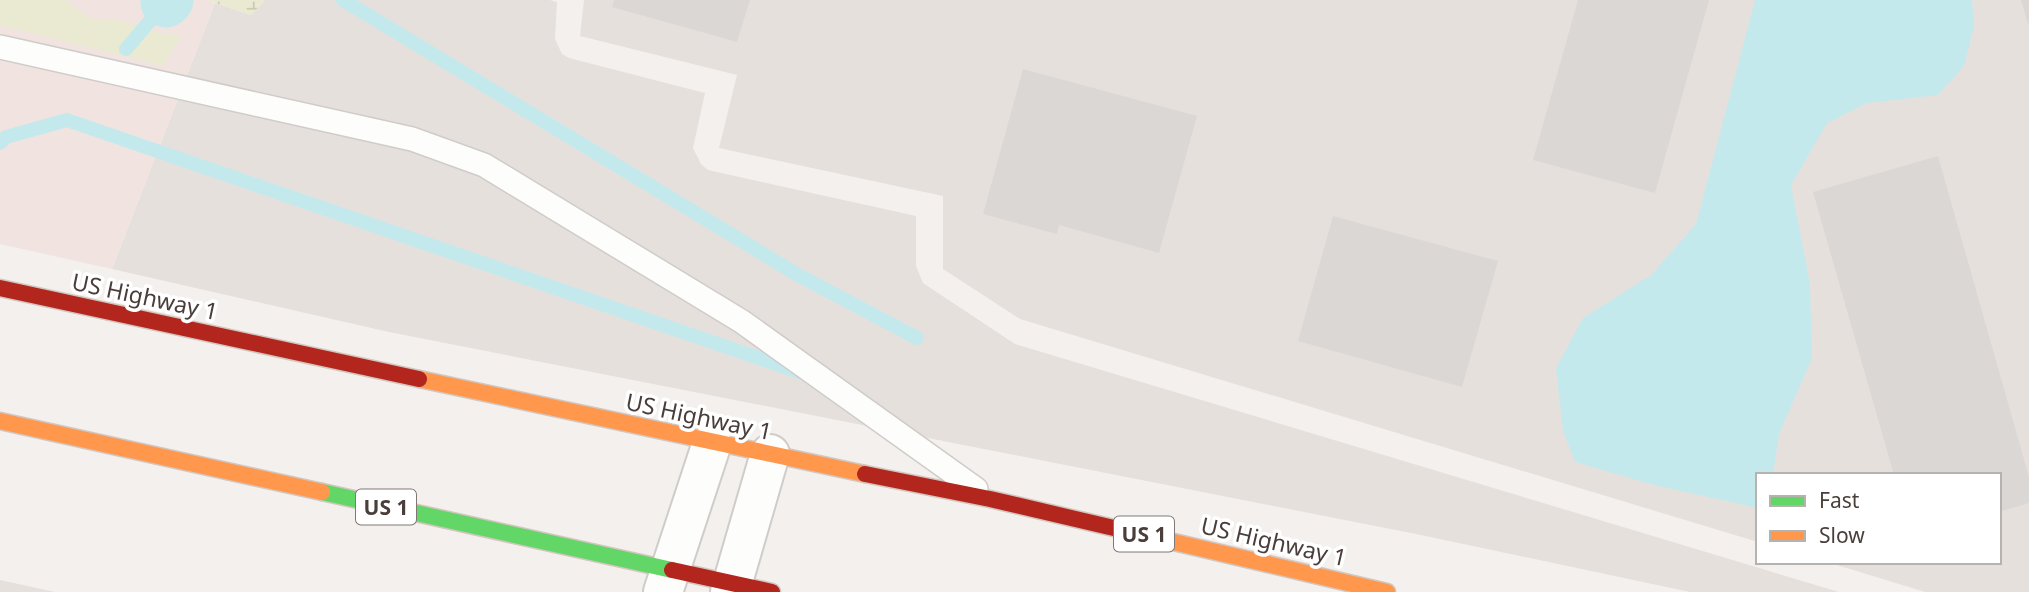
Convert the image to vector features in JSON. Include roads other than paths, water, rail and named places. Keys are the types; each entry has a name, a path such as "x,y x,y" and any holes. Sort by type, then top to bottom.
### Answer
{"main road":[{"name":"US Highway 1","path":"0,288 712,443 990,499 1387,592"},
{"name":"US 1","path":"0,421 667,581 772,592"}],"street":[{"path":"667,581 712,443"},
{"path":"731,588 770,454"}],"lane":[{"path":"0,47 412,139 484,165 741,321 990,499"}],"water":[{"path":"1755,0 1972,0 1974,26 1964,66 1938,95 1867,103 1827,123 1791,185 1810,284 1812,358 1779,434 1773,473 1756,473 1756,508 1654,485 1575,462 1563,431 1556,368 1583,318 1651,275 1696,224"}],"waterway":[{"path":"343,0 798,275 917,338"},
{"path":"126,49 166,2"},
{"path":"0,143 6,137 67,120 805,374"}]}
